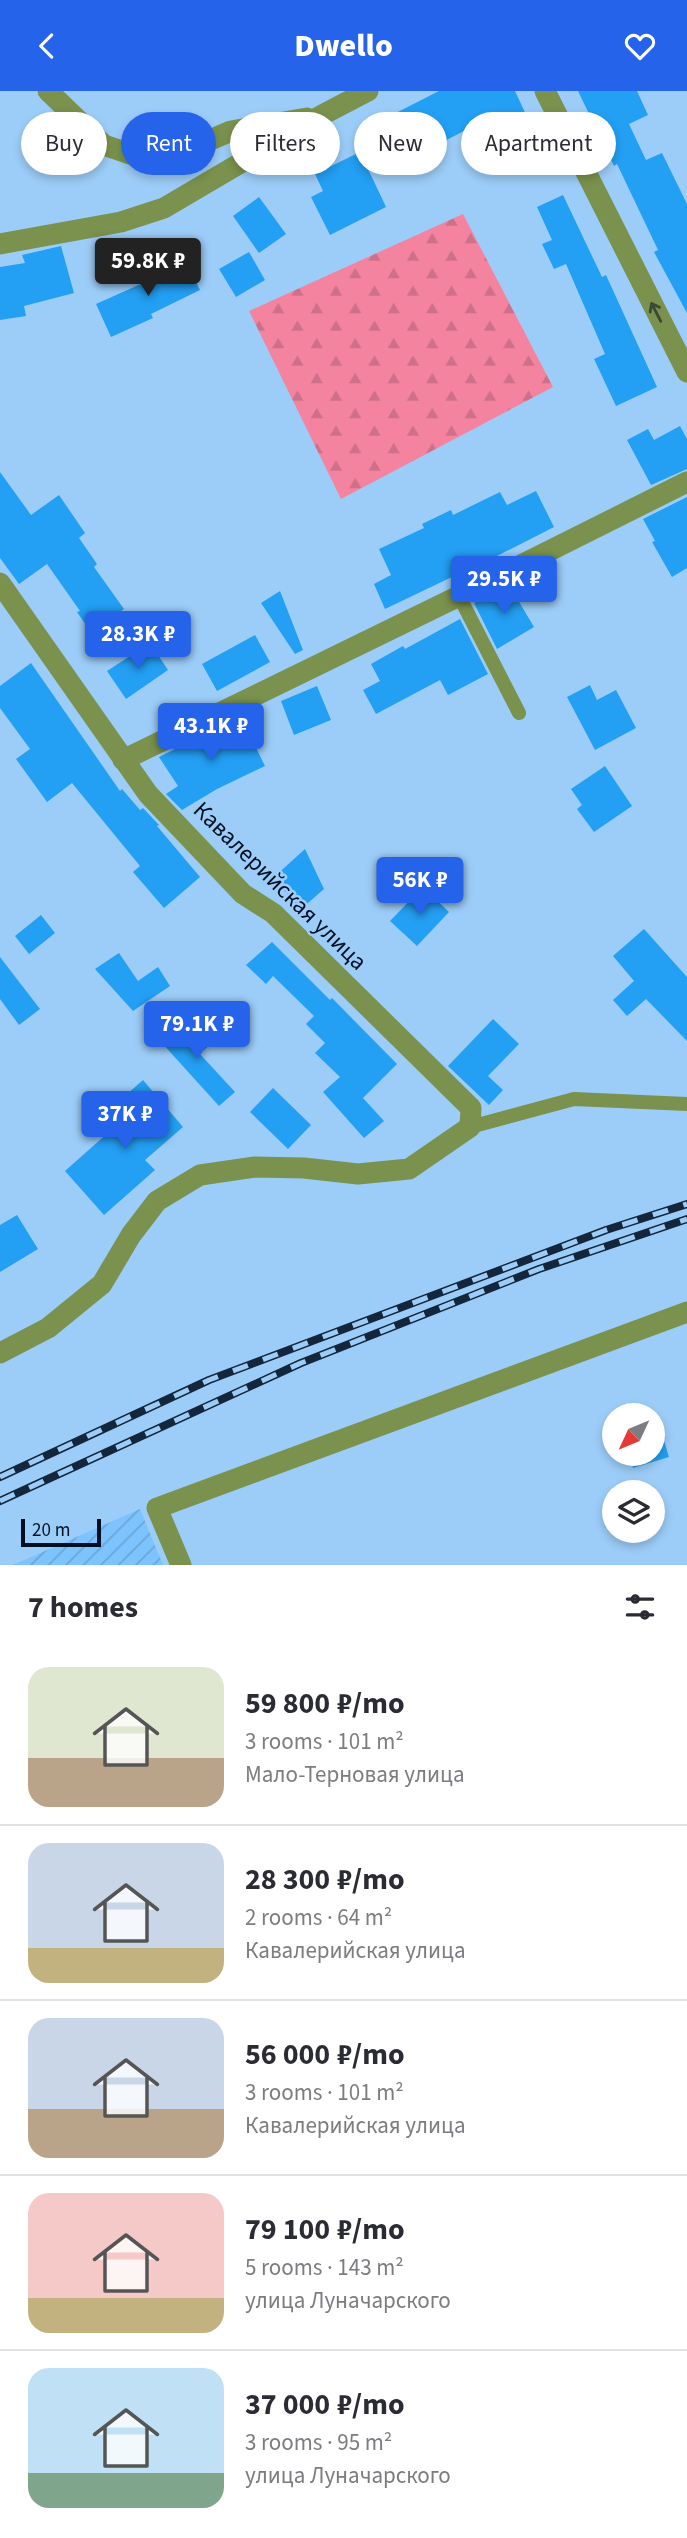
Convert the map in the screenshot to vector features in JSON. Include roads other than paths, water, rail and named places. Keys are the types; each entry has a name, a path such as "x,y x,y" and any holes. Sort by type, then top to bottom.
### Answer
{"street":[{"path":"48,91 104,145 139,157 173,156 230,131"},
{"path":"328,112 369,91"},
{"path":"545,91 687,372"},
{"path":"0,244 121,222 164,208 230,169"},
{"path":"123,760 687,482"},
{"name":"Кавалерийская улица","path":"0,583 148,794 243,894 273,913 471,1118"},
{"path":"0,1353 48,1328 102,1284 131,1235 157,1201 200,1175 255,1167 304,1168 358,1174 409,1170 471,1118"},
{"path":"181,1565 157,1508 687,1312"}],"lane":[{"path":"460,596 519,713"},
{"path":"471,1118 574,1099 687,1104"}],"railway":[{"path":"0,1477 209,1380 606,1230 687,1204"},
{"path":"0,1501 301,1363 539,1269 687,1219"}]}
